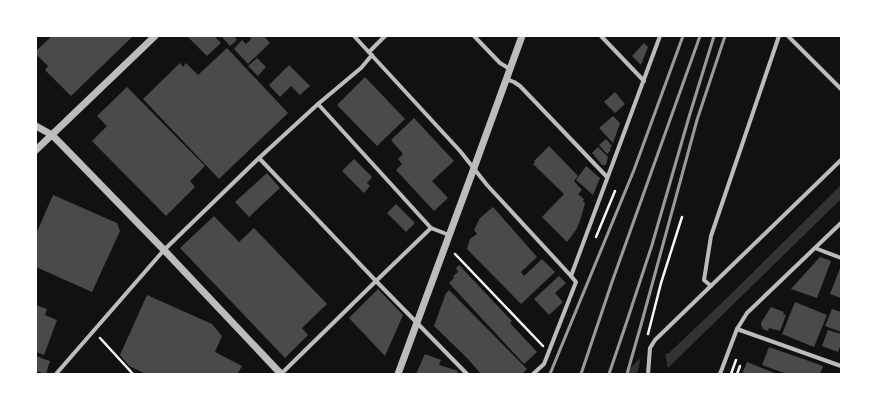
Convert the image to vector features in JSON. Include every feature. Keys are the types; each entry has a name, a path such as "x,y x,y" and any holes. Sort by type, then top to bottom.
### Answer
{"street":[{"path":"36,150 155,36"},
{"path":"354,36 576,282 544,364 533,374"},
{"path":"56,374 164,250 259,158 318,104 361,68 385,36"},
{"path":"474,36 500,63 510,69"},
{"path":"398,374 522,36"},
{"path":"601,36 644,81"},
{"path":"571,276 660,36"},
{"path":"711,286 704,280 711,236 779,36"},
{"path":"788,36 841,89"},
{"path":"506,79 520,86 607,177"},
{"path":"318,104 431,228 449,235"},
{"path":"36,126 52,135 164,250 281,374 431,228"},
{"path":"259,158 467,374"},
{"path":"648,374 650,348 655,340 841,160"},
{"path":"720,374 737,329 747,313 841,223"},
{"path":"815,248 841,258"},
{"path":"737,329 841,366"}],"path":[{"path":"595,238 614,191"},
{"path":"647,341 661,283 682,217"},
{"path":"455,254 549,352"},
{"path":"100,338 133,374"},
{"path":"731,374 736,360"},
{"path":"737,374 740,366"}],"shaded area":[{"path":"841,185 841,199 669,367 646,374 625,374 639,359 669,353"}],"pier":[{"path":"665,352 668,370 653,374 637,374 641,357"}],"building":[{"path":"52,36 133,36 71,96 45,70 48,66 36,54 36,51"},
{"path":"187,36 214,36 221,43 207,56"},
{"path":"221,36 234,36 237,40 230,46"},
{"path":"249,36 264,36 270,43 248,64 234,49 242,40 246,44 251,39"},
{"path":"644,43 648,47 641,65 632,56"},
{"path":"227,48 288,113 219,179 143,99 180,63 183,67 186,63 198,75"},
{"path":"257,58 266,67 258,76 248,66"},
{"path":"289,65 310,86 300,95 291,86 280,97 269,85"},
{"path":"365,77 405,119 377,146 337,105"},
{"path":"127,87 205,166 190,181 195,187 166,216 92,141 107,126 97,116"},
{"path":"615,92 625,104 615,113 604,102"},
{"path":"613,116 620,123 613,143 599,128"},
{"path":"414,118 454,161 432,181 448,198 434,211 396,170 402,164 398,159 403,154 391,140"},
{"path":"606,139 612,146 610,148 611,150 607,154 599,145"},
{"path":"549,146 578,176 574,181 582,190 578,194 584,199 583,201 585,203 576,230 567,242 542,217 564,194 533,164 535,162 534,161"},
{"path":"598,147 608,157 606,165 602,165 592,153"},
{"path":"354,159 372,177 367,183 370,186 364,193 342,171"},
{"path":"586,166 600,178 593,195 576,180"},
{"path":"267,173 280,188 249,217 235,202"},
{"path":"53,195 117,223 120,231 92,292 36,267 36,234"},
{"path":"396,204 415,223 406,232 387,213"},
{"path":"493,207 537,257 521,272 524,276 542,259 555,272 521,304 467,249 470,239 477,234 474,230 480,218"},
{"path":"214,216 239,242 254,228 327,304 302,328 308,335 285,358 180,248"},
{"path":"820,257 831,261 817,298 791,289"},
{"path":"459,265 512,321 510,323 537,352 524,364 449,283 454,278 453,276 458,272 456,268"},
{"path":"841,266 841,298 830,294"},
{"path":"559,276 566,283 555,293 563,302 549,315 534,299"},
{"path":"378,289 403,315 385,356 349,318"},
{"path":"449,290 527,369 522,374 481,374 434,326 446,293"},
{"path":"147,295 212,324 222,336 215,352 242,366 238,373 239,374 146,374 129,366 120,355"},
{"path":"795,302 827,315 814,347 782,334"},
{"path":"36,305 47,309 45,315 57,320 44,355 36,352"},
{"path":"771,307 784,312 783,314 786,315 780,331 769,328 768,331 763,329 761,325"},
{"path":"832,309 841,312 841,332 825,326"},
{"path":"828,330 841,334 841,344 838,352 822,346"},
{"path":"769,347 823,366 820,374 787,374 762,365"},
{"path":"425,354 441,360 439,365 458,371 457,374 416,374"},
{"path":"36,356 50,361 46,374 36,371"},
{"path":"747,362 777,374 742,374"}],"railway":[{"path":"550,374 634,170 683,36"},
{"path":"581,374 612,282 700,36"},
{"path":"609,374 652,245 714,36"},
{"path":"627,374 697,120 725,36"}]}
